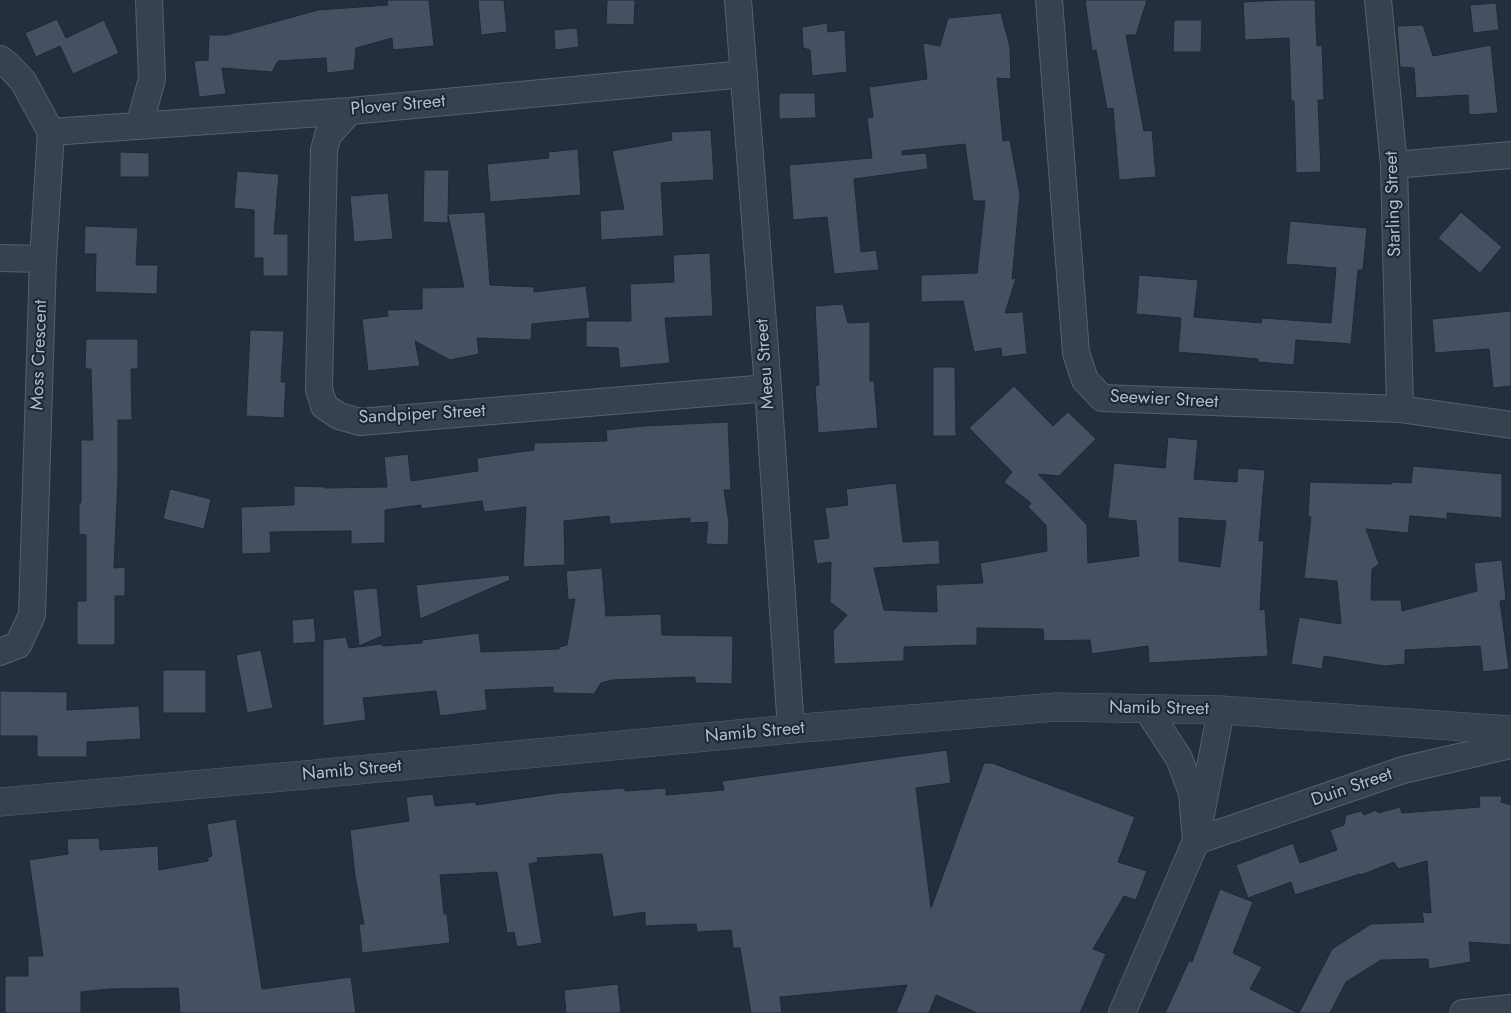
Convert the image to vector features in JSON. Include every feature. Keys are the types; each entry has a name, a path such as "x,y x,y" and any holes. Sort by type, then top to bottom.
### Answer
{"street":[{"path":"139,126 152,79 150,0"},
{"name":"Meeu Street","path":"738,0 768,388 791,729"},
{"name":"Seewier Street","path":"1049,0 1076,353 1085,380 1102,398 1400,409 1511,425"},
{"name":"Starling Street","path":"1378,0 1394,165 1400,409"},
{"path":"0,59 23,81 51,132"},
{"name":"Plover Street","path":"51,132 350,111 744,74"},
{"name":"Sandpiper Street","path":"350,111 328,134 324,150 319,389 324,406 339,416 360,422 768,388"},
{"name":"Moss Crescent","path":"0,652 18,645 32,614 43,259 51,132"},
{"path":"1394,165 1511,155"},
{"path":"0,258 43,259"},
{"name":"Namib Street","path":"0,802 305,776 791,729 1056,707 1222,710 1511,730"},
{"path":"1146,708 1179,758 1192,793 1196,841"},
{"path":"1122,1013 1196,841 1222,710"},
{"name":"Duin Street","path":"1196,841 1403,770 1511,745"},
{"path":"1463,1013 1511,1008"}],"building":[{"path":"387,0 429,0 434,46 393,50 392,38 356,48 354,70 327,73 326,58 278,61 272,72 222,68 226,94 199,97 194,61 208,60 209,35 227,35 318,10 388,5"},
{"path":"478,0 504,0 507,32 481,35"},
{"path":"607,0 635,0 634,25 606,24"},
{"path":"1085,0 1147,0 1136,35 1126,35 1144,131 1152,130 1156,177 1119,180 1113,108 1107,109 1096,50 1092,51"},
{"path":"1315,0 1317,46 1322,45 1324,100 1318,100 1321,172 1296,173 1294,101 1291,101 1289,38 1245,40 1243,2"},
{"path":"1496,3 1499,30 1473,33 1470,5"},
{"path":"1001,13 1010,47 1011,79 997,78 1003,141 1010,140 1020,194 1012,279 1016,278 1005,313 1023,312 1027,354 1002,357 1001,348 974,352 963,301 921,302 921,275 977,273 985,201 973,201 965,144 902,151 902,155 926,153 928,169 854,179 861,252 876,250 879,270 834,274 827,217 793,220 789,165 872,158 867,118 873,117 869,87 927,79 923,43 940,46 948,18"},
{"path":"57,19 66,38 104,20 119,53 73,74 60,46 36,57 25,33"},
{"path":"1174,20 1202,20 1201,52 1173,52"},
{"path":"827,23 828,32 845,30 847,72 812,76 810,50 803,48 802,27"},
{"path":"1423,25 1433,56 1491,45 1498,113 1469,115 1468,95 1416,98 1414,68 1400,67 1397,26"},
{"path":"577,28 579,47 555,50 554,30"},
{"path":"779,93 815,93 816,118 779,119"},
{"path":"711,130 714,180 661,183 664,236 601,240 600,211 624,209 612,151 672,140 671,132"},
{"path":"578,149 581,195 490,202 487,164 549,158 548,152"},
{"path":"120,152 149,153 149,177 120,177"},
{"path":"424,170 449,170 448,214 485,212 490,285 534,287 534,292 586,286 590,318 532,324 531,340 477,338 479,354 450,360 415,341 420,366 368,371 362,319 388,316 387,310 422,309 422,288 464,287 448,215 448,223 423,222"},
{"path":"237,171 279,174 274,234 288,234 288,276 263,276 263,258 254,258 254,210 234,208"},
{"path":"388,193 393,239 354,242 350,196"},
{"path":"1461,212 1502,247 1480,273 1438,238"},
{"path":"1290,221 1367,228 1363,270 1358,270 1351,344 1296,340 1294,365 1258,362 1258,359 1178,352 1181,318 1136,314 1139,275 1198,280 1194,317 1261,323 1262,318 1331,323 1336,268 1286,264"},
{"path":"85,226 138,228 136,265 158,265 157,294 95,292 96,254 84,254"},
{"path":"710,253 713,316 665,318 670,363 620,368 618,348 586,347 586,321 631,321 630,284 674,282 673,255"},
{"path":"843,304 848,323 870,322 870,381 874,381 878,428 818,433 815,386 819,385 815,306"},
{"path":"1511,311 1511,386 1493,388 1489,349 1435,353 1432,319"},
{"path":"250,330 284,331 281,382 286,382 284,418 246,416"},
{"path":"86,339 138,339 138,369 131,369 132,420 118,420 118,478 114,568 125,567 125,596 115,596 115,645 77,645 77,601 86,601 86,535 79,534 81,440 93,440 91,369 85,369"},
{"path":"933,367 955,367 956,436 933,436"},
{"path":"1014,386 1053,426 1068,412 1096,439 1059,476 1038,474 1087,525 1088,563 1139,556 1136,521 1108,518 1114,463 1165,468 1168,437 1198,440 1194,479 1237,482 1238,468 1265,470 1259,541 1264,541 1260,610 1265,609 1268,656 1149,663 1148,646 1092,654 1090,640 1044,641 1043,629 977,628 977,645 904,647 904,661 834,664 833,631 847,615 830,602 831,562 817,564 813,540 829,538 825,508 848,505 846,489 896,483 903,542 939,540 940,564 874,568 884,610 937,612 936,585 983,583 980,563 1047,551 1046,525 1028,507 1031,503 1004,482 1012,472 969,428","holes":["1179,518 1226,521 1220,567 1179,561"]},
{"path":"728,422 731,490 724,490 729,523 728,545 706,544 708,522 690,523 690,518 610,524 609,516 564,521 565,565 523,567 526,507 484,512 482,501 421,509 421,505 385,510 385,543 351,544 351,531 270,532 271,553 242,554 241,507 294,505 294,486 325,488 387,487 384,457 408,454 411,481 478,471 477,458 534,450 534,443 607,441 606,430 644,426"},
{"path":"1413,466 1502,474 1502,518 1447,513 1447,519 1410,516 1408,533 1366,529 1379,564 1372,569 1371,600 1401,600 1402,611 1477,591 1474,563 1502,560 1506,600 1500,601 1509,669 1483,672 1480,646 1405,650 1405,664 1384,666 1324,656 1322,669 1291,664 1299,617 1341,624 1337,581 1304,578 1311,517 1308,517 1310,482 1411,483"},
{"path":"170,489 211,499 204,529 163,519"},
{"path":"602,568 606,616 661,614 662,635 733,636 732,684 695,683 695,677 612,680 601,683 594,694 553,693 553,687 485,690 487,710 440,716 436,691 363,698 366,720 323,726 323,640 346,637 349,648 382,644 383,646 422,643 422,640 479,633 481,652 559,649 559,647 567,645 575,599 568,600 566,571"},
{"path":"509,575 510,580 420,619 416,585"},
{"path":"377,588 382,636 359,646 353,590"},
{"path":"314,618 316,642 293,644 292,620"},
{"path":"261,650 273,708 247,713 236,655"},
{"path":"163,670 206,670 206,713 163,713"},
{"path":"0,691 67,692 67,710 139,706 141,739 87,742 87,757 37,757 37,736 0,736"},
{"path":"947,750 951,783 916,788 931,908 984,763 992,763 1135,817 1118,862 1147,871 1136,900 1124,896 1093,949 1106,954 1080,1013 977,1013 936,995 929,1013 896,1013 907,985 780,997 782,1013 751,1013 740,948 733,948 731,930 697,932 696,924 645,926 645,912 613,917 602,854 537,858 538,862 529,864 542,943 517,947 514,932 507,933 497,872 440,875 444,914 447,914 450,943 362,953 359,924 364,924 355,876 350,830 409,821 406,797 433,794 435,806 476,802 476,805 558,793 625,788 625,791 666,788 666,795 724,790 722,781"},
{"path":"1479,796 1502,796 1501,802 1511,805 1511,945 1469,942 1471,962 1429,969 1428,959 1381,960 1346,982 1330,1013 1299,1013 1332,949 1371,924 1424,922 1422,912 1431,913 1427,861 1398,869 1394,862 1361,875 1295,895 1291,882 1248,898 1236,865 1293,843 1300,863 1337,850 1330,830 1344,825 1346,815 1361,811 1364,815 1376,810 1378,813 1400,807 1402,813 1480,807"},
{"path":"236,819 262,989 351,977 356,1013 180,1013 178,988 109,989 81,992 81,1013 5,1013 5,976 28,976 28,956 43,956 29,860 68,854 67,839 99,838 100,850 158,846 159,870 208,861 208,857 212,856 207,824"},
{"path":"1220,889 1253,902 1233,953 1262,967 1250,989 1298,1013 1165,1013 1189,961 1192,962"},
{"path":"618,984 621,1013 566,1013 564,990"}]}
